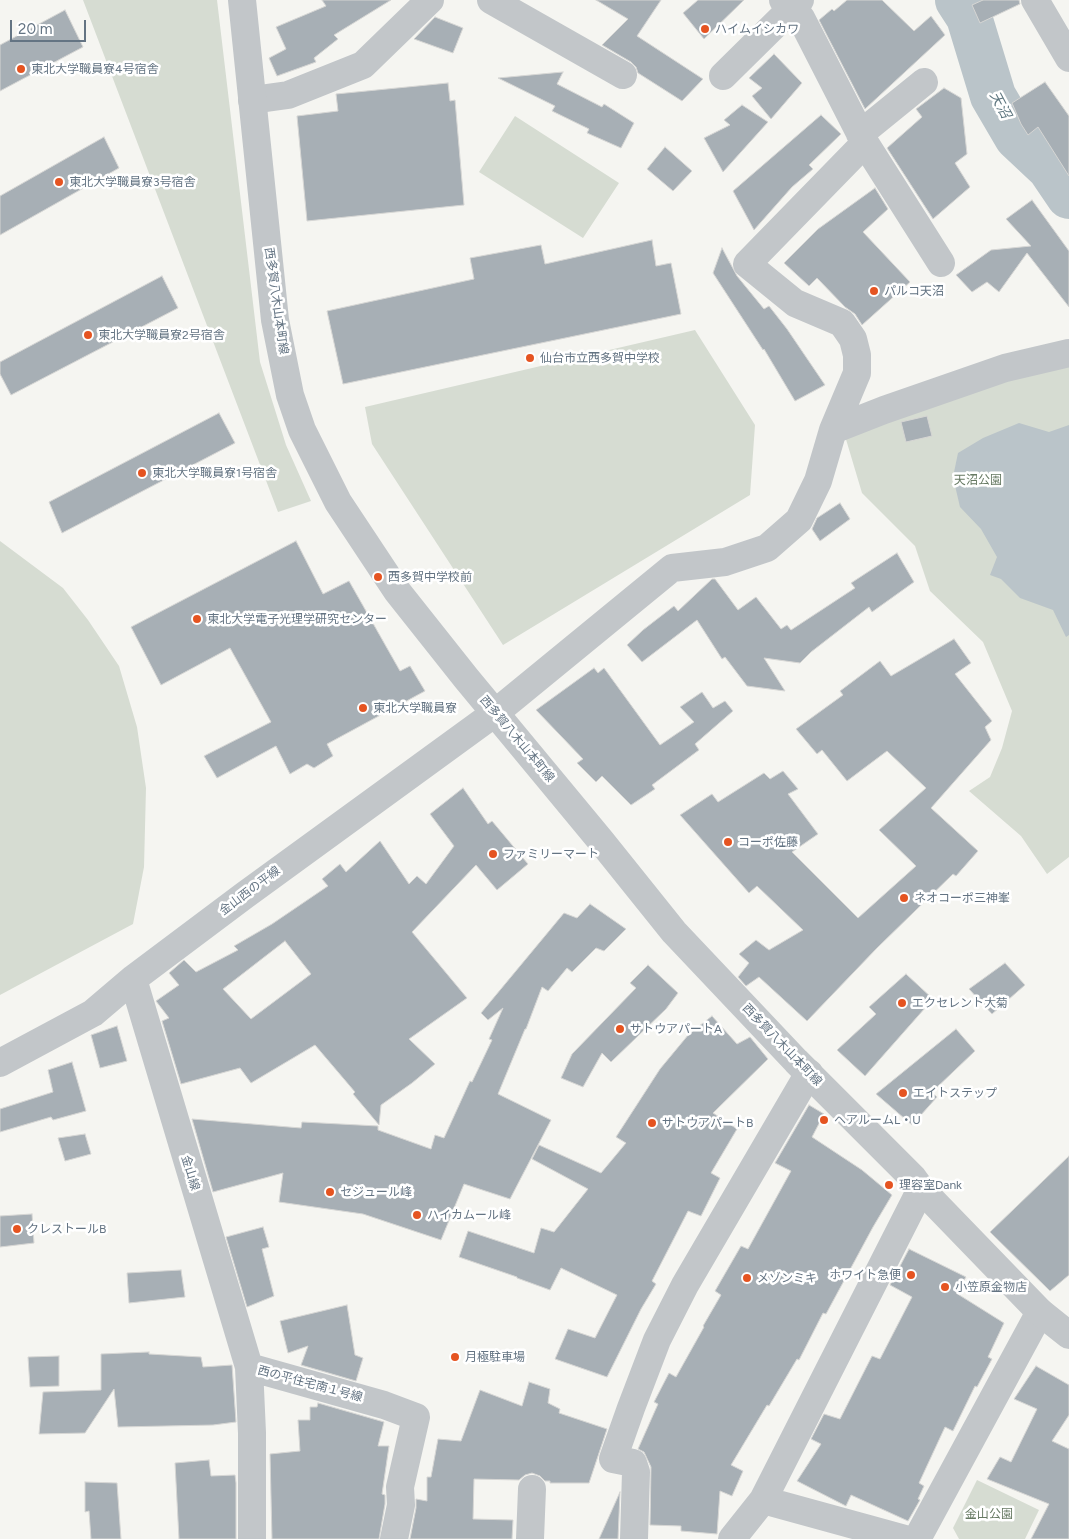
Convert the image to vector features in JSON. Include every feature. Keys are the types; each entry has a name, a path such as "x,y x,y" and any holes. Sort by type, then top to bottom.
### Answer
{"street":[{"name":"西多賀八木山本町線","path":"242,0 276,320 290,395 302,430 338,502 396,591 601,840 674,932 1040,1312 1069,1335"},
{"path":"252,100 288,95 363,65 430,0"},
{"path":"491,0 623,75"},
{"path":"1035,0 1069,58"},
{"path":"723,76 791,3 801,18 862,138 942,263"},
{"path":"862,138 924,82"},
{"name":"金山西の平線","path":"0,1064 93,1012 133,979 245,894 495,713 672,568 725,562 767,548 799,520 818,481 833,430 857,373 858,355 853,339 842,323 795,303 747,264 862,138"},
{"path":"833,430 884,410 1005,368 1069,353"},
{"name":"金山線","path":"133,979 249,1367"},
{"path":"634,1539 636,1472 633,1463 613,1459 631,1408 657,1340 686,1284 809,1073"},
{"path":"732,1539 763,1500 921,1189"},
{"path":"917,1539 1040,1312"},
{"name":"西の平住宅南１号線","path":"252,1539 252,1433 249,1367 384,1405 416,1417 400,1487 401,1505 394,1539"},
{"path":"530,1539 532,1489"},
{"path":"763,1500 824,1529 905,1539"}],"green space":[{"path":"83,0 217,0 260,362 286,445 311,501 278,512"},
{"path":"515,116 619,183 583,238 479,172"},
{"path":"695,330 755,425 750,495 503,645 372,444 365,407"},
{"name":"天沼公園","path":"1069,360 1069,857 1047,874 1021,836 969,791 990,777 1002,748 1012,711 983,642 930,591 915,546 862,493 845,436"},
{"path":"0,541 63,588 88,620 119,666 137,727 146,788 144,867 133,924 0,995"},
{"name":"金山公園","path":"977,1480 1039,1510 1025,1539 959,1539 953,1528"}],"shaded area":[{"path":"1019,423 1049,432 1069,425 1069,635 1066,637 1053,610 1020,598 1001,579 990,575 997,557 981,529 960,507 953,477 958,453 983,438"}],"building":[{"path":"322,0 391,0 334,35 338,39 314,58 316,62 277,76 269,58 286,49 276,27 326,6"},
{"path":"596,0 661,0 637,36 703,79 682,101 638,73 636,67 631,62 602,45 628,19"},
{"name":"ハイムイシカワ","path":"698,0 744,0 704,39 683,13"},
{"path":"847,0 882,0 914,31 931,16 945,35 865,109 819,20"},
{"path":"983,0 1019,0 1020,4 980,23 972,5"},
{"name":"東北大学職員寮4号宿舎","path":"65,10 83,47 0,91 0,45"},
{"path":"435,17 463,28 453,53 414,39"},
{"path":"774,54 802,83 771,119 752,96 762,88 749,78"},
{"path":"563,72 557,84 602,107 604,104 634,123 621,148 587,133 589,129 552,111 555,106 498,78"},
{"path":"1045,82 1069,116 1069,176 1038,127 1028,135 1012,103"},
{"path":"448,83 450,101 455,100 464,205 307,221 297,116 338,111 336,94"},
{"path":"944,88 961,98 967,154 955,163 970,187 933,219 887,148 922,117 916,109"},
{"path":"742,105 768,122 723,172 704,138 730,125 724,120"},
{"path":"821,115 841,134 809,165 813,169 792,187 754,230 733,191"},
{"name":"東北大学職員寮3号宿舎","path":"104,137 119,168 0,235 0,196"},
{"path":"665,147 692,171 673,191 647,169"},
{"path":"875,188 888,209 863,232 910,282 862,325 855,314 845,307 817,278 809,286 784,263 818,229"},
{"path":"1032,200 1069,251 1069,307 1027,253 999,292 987,282 972,292 956,275 991,250 1031,246 1006,219"},
{"path":"652,240 656,266 671,263 681,314 343,384 327,311 474,279 470,258 541,245 545,264"},
{"path":"722,248 737,276 764,309 769,306 825,385 795,401 764,349 713,273"},
{"name":"東北大学職員寮2号宿舎","path":"162,276 178,308 11,395 0,374 0,362"},
{"name":"東北大学職員寮1号宿舎","path":"219,413 235,443 62,533 49,502"},
{"path":"927,416 932,436 906,442 901,422"},
{"path":"840,503 850,519 820,541 812,529 817,518"},
{"path":"296,541 323,594 349,581 400,671 410,666 425,691 327,744 333,756 314,768 307,764 290,774 276,746 217,778 204,756 271,722 230,648 161,685 131,627"},
{"path":"897,553 914,582 872,612 869,607 811,652 800,663 764,658 785,691 747,686 725,657 722,659 697,620 642,662 627,645 674,606 678,611 712,579 715,579 738,610 756,597 781,629 787,625 791,630 855,588 851,583"},
{"path":"954,639 971,663 955,674 992,721 985,727 991,740 931,808 978,851 956,876 953,874 877,948 807,1021 759,977 746,986 738,977 749,963 739,954 756,940 769,950 803,930 757,886 749,893 680,815 712,794 718,802 764,773 770,779 783,771 798,789 788,794 818,834 792,852 858,918 916,866 879,830 926,788 887,751 847,781 822,750 817,754 796,729 843,695 840,691 880,661 891,676"},
{"path":"594,668 598,673 604,668 660,745 694,722 680,707 702,692 713,708 725,701 733,711 695,744 699,750 652,785 655,789 631,805 602,776 596,782 577,763 583,759 536,710"},
{"path":"463,788 488,824 492,821 528,864 497,890 476,865 412,932 467,998 409,1039 435,1064 381,1105 379,1125 353,1094 355,1092 315,1045 251,1083 240,1068 181,1084 162,1021 169,1018 156,1001 179,985 169,973 184,960 196,972 238,950 234,946 272,924 328,886 322,879 340,864 346,872 380,841 409,884 417,876 426,884 454,846 430,814","holes":["285,941 311,974 251,1019 223,989"]},
{"path":"590,904 626,929 604,951 596,948 572,972 567,968 548,991 542,987 498,1094 551,1120 510,1199 464,1184 441,1240 363,1214 279,1202 283,1173 213,1192 192,1119 301,1128 302,1122 378,1126 378,1130 431,1149 435,1135 444,1138 470,1081 472,1082 492,1040 489,1039 503,1008 488,1020 481,1013 564,913 577,918"},
{"path":"1005,963 1025,985 992,1014 969,989"},
{"path":"648,965 678,993 666,1009 611,1062 602,1053 583,1087 561,1078 572,1054 636,988 630,983"},
{"path":"906,974 933,999 865,1076 837,1050 876,1014 869,1007"},
{"path":"712,1016 737,1044 750,1037 768,1059 713,1113 737,1129 711,1173 720,1178 701,1216 688,1211 652,1281 656,1284 641,1309 607,1377 555,1359 568,1329 595,1338 617,1295 561,1268 550,1290 459,1257 468,1231 534,1253 541,1228 554,1232 588,1189 532,1159 539,1145 601,1173 626,1143 616,1137 660,1069 689,1034"},
{"path":"117,1026 127,1061 100,1068 91,1035"},
{"path":"956,1029 975,1051 932,1092 937,1097 912,1125 876,1094"},
{"path":"72,1062 86,1111 53,1120 51,1117 0,1132 0,1109 53,1092 48,1070"},
{"path":"809,1105 824,1114 812,1137 862,1170 892,1195 826,1314 823,1313 799,1360 797,1359 769,1406 767,1405 731,1465 743,1471 732,1496 720,1491 717,1534 681,1531 681,1526 650,1525 651,1467 644,1452 638,1449 658,1404 654,1402 669,1373 676,1377 721,1295 715,1291 741,1246 748,1249 791,1171 775,1163"},
{"path":"85,1134 91,1154 65,1161 58,1138"},
{"path":"1069,1156 1069,1275 1050,1291 990,1232"},
{"name":"クレストールB","path":"32,1214 34,1243 0,1247 0,1216"},
{"path":"263,1227 269,1247 262,1249 274,1296 247,1307 226,1237"},
{"path":"909,1249 966,1277 956,1293 1004,1323 988,1357 992,1359 977,1387 975,1386 953,1431 945,1427 919,1483 924,1486 918,1499 920,1500 908,1521 851,1495 846,1506 797,1481 821,1444 811,1439 824,1414 840,1419 872,1356 880,1359 912,1297 890,1285"},
{"path":"181,1270 185,1297 129,1303 127,1273"},
{"path":"347,1305 355,1355 363,1358 356,1381 301,1365 308,1346 288,1353 280,1321"},
{"path":"149,1352 149,1354 201,1357 203,1367 232,1365 236,1422 213,1425 118,1427 114,1389 85,1433 39,1434 43,1392 101,1390 101,1354"},
{"path":"59,1356 59,1386 30,1387 28,1357"},
{"path":"1036,1366 1069,1385 1069,1415 1052,1441 1069,1449 1069,1539 1031,1539 1049,1504 987,1479 1000,1457 1011,1462 1037,1409 1014,1399"},
{"path":"529,1382 550,1389 548,1403 560,1409 559,1413 607,1429 589,1483 550,1483 550,1481 545,1481 540,1476 532,1473 525,1475 519,1480 474,1479 473,1519 513,1520 512,1539 410,1539 416,1499 427,1501 427,1477 431,1477 438,1439 461,1441 480,1390 522,1406"},
{"path":"318,1403 384,1422 378,1446 389,1446 382,1494 385,1495 385,1504 379,1539 272,1539 270,1454 300,1451 298,1420 310,1420 310,1407 317,1407"},
{"path":"209,1460 211,1476 235,1475 236,1539 179,1539 175,1463"},
{"path":"85,1482 117,1483 121,1539 91,1539 89,1511 85,1512"},
{"path":"620,1492 618,1539 599,1539"}],"waterway":[{"name":"天沼","path":"958,0 969,17 993,96 1017,137 1050,168 1069,196"}],"place":[{"name":"ハイムイシカワ","path":"705,29"},
{"name":"東北大学職員寮4号宿舎","path":"21,69"},
{"name":"東北大学職員寮3号宿舎","path":"59,182"},
{"name":"パルコ天沼","path":"874,291"},
{"name":"東北大学職員寮2号宿舎","path":"88,335"},
{"name":"仙台市立西多賀中学校","path":"530,358"},
{"name":"東北大学職員寮1号宿舎","path":"142,473"},
{"name":"西多賀中学校前","path":"378,577"},
{"name":"東北大学電子光理学研究センター","path":"197,619"},
{"name":"東北大学職員寮","path":"363,708"},
{"name":"コーポ佐藤","path":"728,842"},
{"name":"ファミリーマート","path":"493,854"},
{"name":"ネオコーポ三神峯","path":"904,898"},
{"name":"エクセレント大菊","path":"902,1003"},
{"name":"サトウアパートA","path":"620,1029"},
{"name":"エイトステップ","path":"903,1093"},
{"name":"ヘアルームL・U","path":"824,1120"},
{"name":"サトウアパートB","path":"652,1123"},
{"name":"理容室Dank","path":"889,1185"},
{"name":"セジュール峰","path":"330,1192"},
{"name":"ハイカムール峰","path":"417,1215"},
{"name":"クレストールB","path":"17,1229"},
{"name":"ホワイト急便","path":"911,1275"},
{"name":"メゾンミキ","path":"747,1278"},
{"name":"小笠原金物店","path":"945,1287"},
{"name":"月極駐車場","path":"455,1357"}]}
